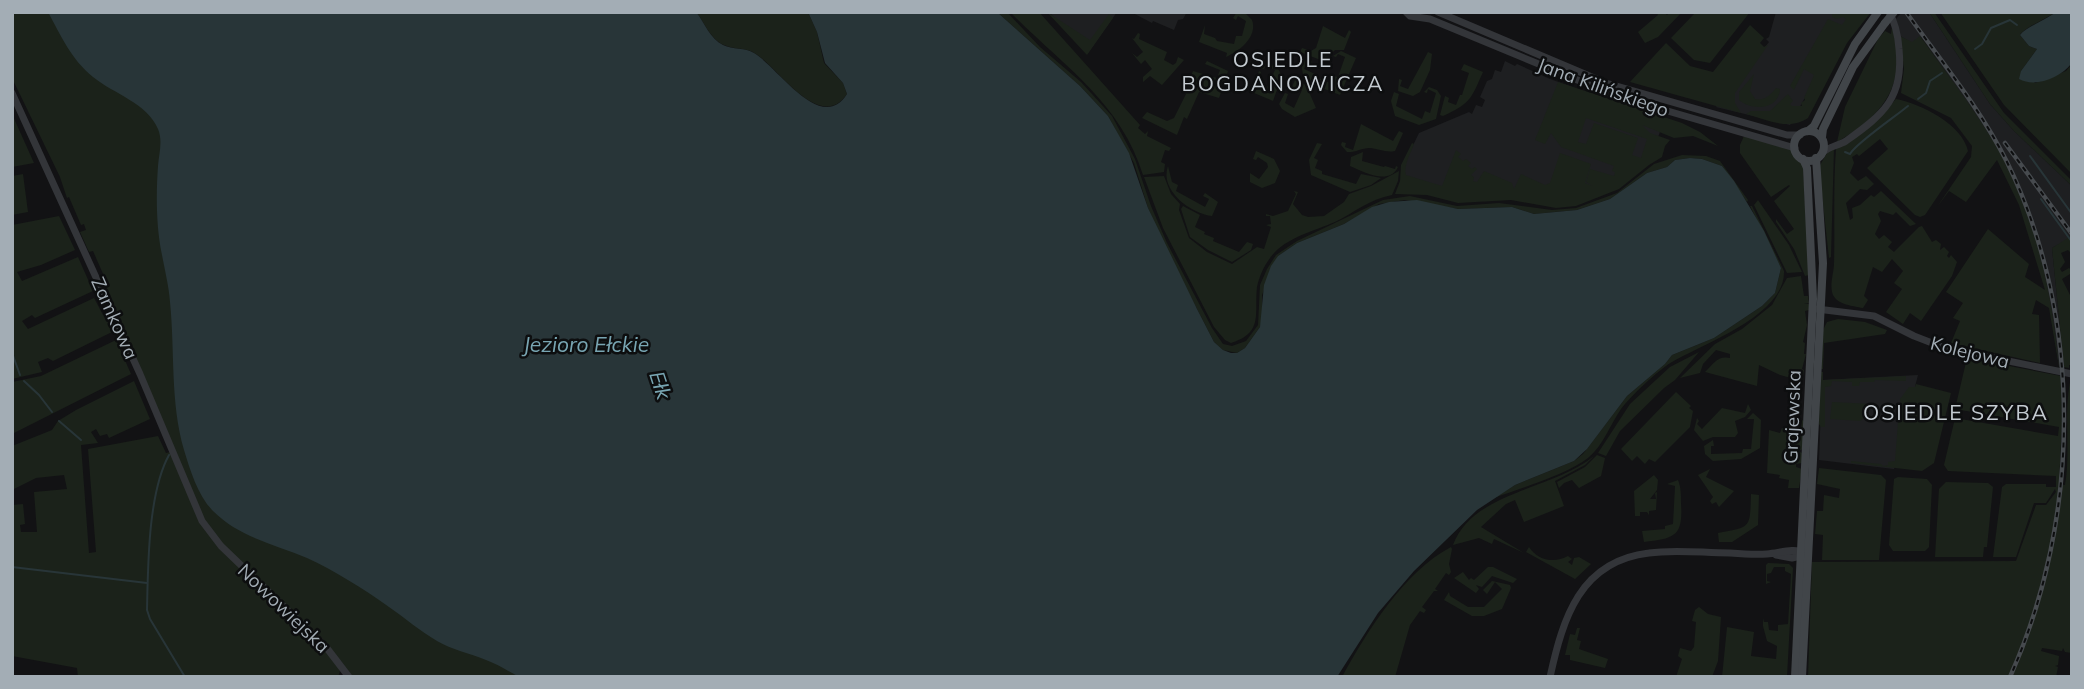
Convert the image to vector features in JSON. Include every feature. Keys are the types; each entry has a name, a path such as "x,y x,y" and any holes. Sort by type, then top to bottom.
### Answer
{"main road":[{"path":"1878,13 1855,44 1814,126 1796,140 1795,148 1803,159 1819,156 1822,129 1853,66 1892,12"},
{"path":"1804,133 1816,132 1822,139"},
{"name":"Grajewska","path":"1795,677 1816,308 1823,244 1819,156"},
{"name":"Grajewska","path":"1803,159 1807,168 1816,308"},
{"name":"Grajewska","path":"1802,677 1804,554"}],"street":[{"name":"Jana Kilińskiego","path":"1406,12 1419,14 1616,96 1795,148"},
{"name":"Jana Kilińskiego","path":"1438,12 1619,88 1787,135 1804,133"},
{"path":"1819,156 1827,148 1843,142 1885,108 1898,87 1900,66 1892,12"},
{"name":"Zamkowa","path":"12,93 140,374 197,512 217,542"},
{"path":"1822,139 1833,144 1843,142"},
{"name":"Kolejowa","path":"1816,308 1874,316 1945,348 2072,374"},
{"name":"Nowowiejska","path":"217,542 326,647 349,677"},
{"path":"1550,677 1562,630 1573,603 1583,587 1611,565 1631,556 1654,552 1804,554"}],"shaded area":[{"path":"12,12 55,12 166,114 266,509 436,640 552,677 353,677 341,661 338,664 338,677 78,677 77,668 12,656 12,505 23,504 25,524 20,525 21,532 37,532 34,492 67,489 64,475 36,478 12,490 12,446 52,430 58,421 76,410 134,381 150,419 109,438 107,434 100,436 96,429 91,432 98,443 81,445 89,553 96,552 88,449 158,436 166,453 170,452 102,284 101,278 104,276 93,251 89,252 80,232 86,230 84,224 81,225 69,197 67,198 60,177 12,78"},
{"path":"696,12 808,12 817,32 824,63 843,83 847,94 836,104 825,106 813,103 800,95 756,54 719,43"},
{"path":"997,12 1007,12 1040,47 1081,82 1112,116 1135,159 1167,243 1223,344 1232,346 1246,341 1258,325 1260,285 1276,255 1297,241 1383,200 1410,196 1457,206 1499,203 1552,210 1576,208 1617,193 1654,164 1682,155 1706,156 1720,161 1748,200 1747,202 1722,166 1690,158 1675,160 1667,167 1647,173 1610,199 1577,210 1534,214 1512,207 1458,209 1405,200 1379,204 1344,224 1297,243 1278,256 1262,295 1260,327 1245,348 1237,353 1223,350 1214,342 1164,245 1148,208 1134,163 1108,116 1080,86"},
{"path":"1010,12 1039,12 1140,125 1138,128 1145,134 1148,131 1147,136 1171,148 1169,151 1165,150 1161,162 1165,164 1164,172 1143,175 1133,149 1105,105"},
{"path":"1047,12 1090,40 1109,14 1113,18 1087,55"},
{"path":"1049,12 1117,12 1088,53"},
{"path":"1131,12 1187,12 1183,19 1178,20 1174,30"},
{"path":"1237,12 1244,12 1252,20 1253,26 1250,37 1237,51 1226,57 1227,53 1199,42 1205,25 1204,34 1217,41 1234,44 1236,36 1242,36 1246,21 1238,16 1236,20 1233,18"},
{"path":"1656,12 1664,12 1667,15 1670,12 1682,12 1658,37 1645,43 1638,32 1658,15"},
{"path":"1696,12 1750,12 1710,63 1694,60 1671,38"},
{"path":"1776,12 1851,12 1844,30 1790,125 1716,107 1769,42 1766,39 1769,37"},
{"path":"1832,12 1871,12 1847,43 1808,118 1786,124 1746,114 1751,111 1770,111 1788,94 1793,101 1790,104 1792,106 1802,106 1814,75 1804,69 1794,90 1790,86 1828,19 1842,25 1846,19 1832,17"},
{"path":"1902,12 1929,12 1990,104 2014,131 2072,186 2072,237 2052,248 2064,367 2059,367 2045,276 2017,186 2004,159 1921,37 1912,43 1900,36 1896,19"},
{"path":"1929,12 1934,12 2004,113 2072,181 2072,186 2014,131 1990,104"},
{"path":"1940,12 2056,12 2020,35 2029,46 2037,49 2021,71 2035,83 2066,71 2072,64 2072,174 2004,105"},
{"path":"1750,25 1764,38 1760,43 1764,47 1768,45 1735,93 1735,103 1741,113 1630,82 1666,43 1690,66 1713,72"},
{"path":"1323,26 1345,38 1349,30 1351,32 1344,50 1335,50 1323,61 1300,52 1302,48 1311,51 1316,48"},
{"path":"1892,26 1897,64 1895,80 1889,94 1868,120 1837,142 1845,107 1878,39 1885,31 1891,34"},
{"path":"1138,33 1139,39 1167,52 1164,60 1173,65 1178,57 1184,60 1162,85 1150,76 1143,82 1143,77 1152,69 1145,60 1141,64 1132,53 1137,57 1143,52 1132,38"},
{"path":"1900,36 1912,42 1920,36 1986,129 2017,185 2035,235 2048,287 2059,367 2049,308 2036,300 2032,314 2039,315 2040,363 1951,343 1960,321 1953,318 1963,303 1946,292 1988,229 2029,264 2025,277 2045,290 2019,205 1997,160 1966,202 1949,191 1937,207 1971,157 1972,146 1951,118 1901,93 1904,69"},
{"path":"1341,51 1356,58 1340,95 1304,81 1301,63 1306,58 1312,61 1312,64 1307,62 1304,69 1315,74 1314,76 1330,83 1334,76 1338,77 1345,57 1338,54 1333,56"},
{"path":"1428,52 1432,54 1430,70 1420,92 1413,96 1398,91 1399,79 1402,80 1400,86 1408,89"},
{"path":"1207,61 1228,71 1219,98 1199,92 1177,135 1142,118 1147,112 1167,121 1174,118 1186,94 1184,92 1193,71 1217,78 1220,70 1205,64"},
{"path":"1505,61 1614,102 1665,117 1650,161 1574,201 1450,190 1405,178 1403,166 1419,133 1469,112 1472,114 1476,105 1482,107 1485,100 1480,97 1487,81 1492,79 1495,70 1501,72"},
{"path":"1266,63 1277,67 1282,76 1273,101 1254,93 1259,71 1258,81 1267,87 1275,70 1266,65 1264,69 1260,68"},
{"path":"1464,64 1483,72 1476,88 1465,103 1443,116 1440,115 1445,96 1449,98 1448,102 1456,105 1462,95 1469,73 1461,70"},
{"path":"1754,74 1750,91 1755,99 1770,95 1776,88 1780,89 1775,101 1770,105 1757,107 1739,100 1739,92"},
{"path":"1295,80 1306,85 1316,108 1295,117 1279,104 1285,93 1288,94 1285,103 1294,108 1302,90 1292,87"},
{"path":"1558,82 1682,123 1700,132 1718,146 1693,136 1674,138 1642,125 1650,133 1670,140 1662,157 1619,189 1576,206 1556,208 1511,200 1458,203 1427,195 1395,194 1400,181 1401,165 1412,143 1414,144 1406,164 1406,175 1442,186 1456,150 1461,154 1458,157 1471,163 1468,166 1472,169 1477,169 1471,175 1474,177 1473,181 1477,182 1484,171 1512,183 1514,189 1521,174 1545,185 1550,183 1560,153 1591,164 1585,183 1593,186 1586,182 1590,169 1614,176 1614,166 1561,147 1551,133 1545,144 1535,140","holes":["1586,118 1647,139 1641,158 1632,155 1638,138 1594,123 1586,144 1578,142"]},
{"path":"1429,87 1437,90 1441,96 1436,119 1419,125 1395,116 1391,101 1394,92 1399,94 1396,106 1422,119 1425,111 1430,113 1436,93 1428,89 1427,93 1424,92"},
{"path":"1896,99 1917,105 1949,124 1958,132 1968,151 1925,215 1920,217 1867,168 1888,149 1880,139 1859,156 1857,154 1852,157 1854,163 1850,173 1858,181 1866,176 1874,184 1867,190 1860,189 1846,203 1850,220 1853,218 1852,208 1881,191 1916,224 1910,226 1896,212 1893,215 1880,211 1878,214 1881,221 1875,234 1879,239 1884,235 1892,242 1888,247 1894,252 1922,226 1932,242 1936,240 1941,244 1940,250 1944,247 1949,252 1947,256 1949,258 1951,255 1957,262 1952,276 1921,321 1910,313 1903,324 1886,312 1902,289 1894,283 1903,271 1892,259 1882,272 1873,267 1864,296 1868,300 1863,308 1838,301 1831,287 1834,264 1836,149"},
{"path":"12,114 34,163 12,167"},
{"path":"1361,124 1393,141 1399,131 1403,133 1395,151 1368,148 1347,152 1341,145 1342,142 1346,143 1345,147 1353,150"},
{"path":"1744,136 1791,149 1803,166 1809,275 1805,276 1794,249 1776,222 1776,219 1787,234 1794,229 1774,201 1790,186 1771,197 1740,153"},
{"path":"1317,143 1322,144 1314,158 1318,160 1315,168 1322,171 1322,174 1356,184 1361,174 1381,178 1371,185 1350,192 1311,175 1309,160"},
{"path":"1834,148 1829,258 1819,167 1828,151"},
{"path":"1256,151 1274,159 1280,171 1275,183 1262,188 1250,182 1250,173 1259,179 1268,167 1267,163 1258,157 1253,159"},
{"path":"1363,152 1362,161 1395,169 1398,167 1394,173 1383,177 1350,166 1351,157"},
{"path":"1168,166 1172,182 1178,185 1176,191 1205,207 1209,199 1203,196 1205,193 1218,202 1212,216 1195,211 1179,200 1168,184"},
{"path":"1399,171 1392,195 1300,236 1276,251 1259,279 1253,328 1249,334 1231,343 1214,327 1163,228 1144,177 1164,176 1171,194 1180,204 1179,210 1189,238 1207,252 1232,264 1257,247 1264,249 1271,227 1266,225 1271,224 1270,216 1266,214 1273,216 1288,211 1296,194 1294,191 1298,192 1293,204 1302,215 1324,216 1344,202 1349,194"},
{"path":"23,174 28,212 12,215 12,176"},
{"path":"1758,200 1789,245 1802,272 1787,273 1754,205"},
{"path":"1183,206 1200,215 1195,227 1214,238 1213,241 1239,252 1247,242 1253,244 1251,250 1232,262 1208,250 1190,237 1181,209"},
{"path":"1750,206 1784,271 1781,287 1772,301 1740,326 1672,362 1652,377 1621,409 1602,441 1588,458 1556,475 1494,498 1515,485 1574,461 1583,454 1627,396 1672,355 1714,338 1762,306 1775,293 1781,268"},
{"path":"59,216 75,250 17,272 22,281 78,257 93,291 35,318 32,315 22,321 28,329 94,298 103,315 105,314 112,332 53,361 48,358 38,362 42,372 12,379 12,225"},
{"path":"2071,236 2072,254 2068,250 2061,253 2065,262 2060,269 2062,272 2069,268 2072,271 2072,276 2070,274 2062,279 2072,299 2072,365 2069,365 2069,368 2064,367 2052,248"},
{"path":"1801,276 1804,296 1808,296 1809,303 1804,304 1809,304 1809,310 1805,311 1807,325 1803,342 1806,354 1802,381 1759,365 1757,386 1705,372 1719,359 1730,358 1730,354 1716,350 1703,364 1700,373 1680,378 1715,344 1742,329 1772,305 1787,278"},
{"path":"1838,319 1865,322 1887,330 1885,334 1824,343 1823,369 1820,369 1823,330 1827,322"},
{"path":"116,340 131,374 12,434 12,382 41,376"},
{"path":"1699,352 1675,380 1620,431 1606,456 1598,453 1630,404 1670,367"},
{"path":"1967,358 2061,376 2059,484 2065,485 2071,378 2072,653 2065,652 2063,648 2062,651 2042,648 2041,651 2059,656 2058,665 2055,666 2058,667 2056,677 1808,677 1812,562 2016,561 2036,505 2046,505 2056,492 2055,489 2046,503 2034,503 2016,557 1993,557 2002,487 2006,484 2046,484 2046,487 2056,487 2056,476 1948,471 1944,465 1955,418 2058,436 2059,427 1955,409"},
{"path":"1820,372 1823,372 1823,380 1906,376 1906,381 1875,380 1852,386 1852,382 1832,381 1831,386 1825,387 1825,427 1821,427"},
{"path":"1918,375 1894,469 1819,460 1822,380"},
{"path":"1916,384 1951,393 1934,463 1922,471 1851,463 1883,466 1895,461 1899,410 1902,409 1900,399 1909,387 1915,387"},
{"path":"1676,392 1693,411 1690,427 1655,462 1649,459 1645,464 1637,456 1632,461 1621,449"},
{"path":"1832,402 1872,404 1872,409 1868,409 1867,416 1860,421 1830,419"},
{"path":"1748,404 1751,410 1745,417 1735,421 1738,433 1735,437 1713,437 1703,441 1694,430 1697,418 1697,424 1702,429 1722,408 1745,413"},
{"path":"1753,413 1761,420 1760,448 1741,459 1713,461 1705,454 1704,446 1713,440 1711,454 1742,453 1743,449 1751,449 1754,419 1747,419"},
{"path":"1802,420 1803,432 1800,435 1803,437 1803,449 1798,451 1802,453 1802,463 1796,464 1796,467 1802,469 1799,488 1788,488 1789,480 1767,473 1769,430 1780,433 1782,428 1801,432"},
{"path":"1597,455 1605,458 1601,476 1579,488 1572,480 1559,488 1557,482 1585,467"},
{"path":"1594,456 1585,465 1555,481 1564,506 1524,522 1515,500 1506,504 1481,527 1524,553 1494,539 1492,544 1479,538 1453,545 1463,527 1478,513 1496,502 1557,477"},
{"path":"1819,468 1881,475 1886,480 1879,560 1822,560 1823,535 1815,534 1817,511 1823,511 1824,495 1839,498 1840,489 1817,484"},
{"path":"1710,469 1706,477 1734,491 1719,507 1716,502 1712,504 1710,501 1713,497 1698,475"},
{"path":"1654,475 1658,480 1657,490 1650,499 1656,499 1657,492 1656,510 1649,511 1649,515 1647,512 1640,512 1640,516 1635,516 1634,491"},
{"path":"1894,479 1927,479 1932,485 1929,547 1925,551 1893,551 1889,545"},
{"path":"1678,480 1681,491 1679,528 1671,537 1644,542 1642,531 1665,529 1665,526 1673,524 1675,486 1667,484"},
{"path":"1946,482 1988,483 1993,487 1987,547 1984,547 1983,557 1935,557 1939,489"},
{"path":"1751,494 1759,495 1758,525 1732,542 1719,542 1718,533 1743,527 1749,520"},
{"path":"1451,547 1451,572 1449,575 1446,573 1435,589 1438,591 1434,591 1422,607 1426,610 1424,613 1420,611 1410,625 1395,677 1342,677 1375,622 1403,587 1418,571"},
{"path":"1529,547 1536,555 1546,559 1557,560 1568,556 1572,559 1568,562 1572,565 1574,558 1579,557 1591,564 1575,579 1526,552"},
{"path":"1768,563 1789,564 1793,568 1787,677 1722,677 1727,627 1754,632 1751,656 1776,659 1777,646 1767,641 1763,618 1764,622 1768,622 1769,630 1778,631 1778,625 1788,624 1791,574 1785,571 1785,567 1774,567 1771,573 1767,574 1767,581 1771,582 1766,584"},
{"path":"1488,567 1517,579 1513,583 1492,576 1482,587 1476,585 1479,589 1476,593 1454,578 1463,572 1469,580 1474,580"},
{"path":"1492,581 1510,585 1502,609 1484,616 1472,616 1444,600 1449,592 1450,596 1468,607 1484,607 1502,589 1495,582 1487,594 1483,590"},
{"path":"1699,607 1708,614 1721,617 1718,661 1712,677 1676,677 1682,659 1678,656 1680,648 1691,651 1694,647 1696,622 1692,621 1695,610"},
{"path":"1577,628 1580,628 1577,640 1581,641 1579,649 1608,659 1605,668 1570,660 1570,655 1565,655 1570,634 1575,635"}],"water":[{"name":"Jezioro Ełckie","path":"48,12 696,12 718,42 727,47 754,53 800,94 812,103 825,107 837,105 847,94 843,83 825,63 817,32 808,12 997,12 1080,86 1108,116 1129,153 1148,208 1214,342 1231,353 1245,348 1260,327 1264,285 1278,256 1297,243 1344,224 1372,207 1389,202 1417,200 1458,209 1512,207 1534,214 1577,210 1610,199 1647,173 1667,167 1675,160 1702,159 1722,166 1734,181 1764,231 1781,268 1775,293 1762,306 1714,338 1672,355 1627,396 1587,449 1574,461 1515,485 1477,510 1414,571 1378,613 1337,677 519,677 437,641 349,581 307,558 246,534 223,520 208,505 189,466 177,414 169,296 158,222 158,129 146,112 85,70 67,47"},
{"path":"2056,12 2072,12 2071,64 2060,74 2047,80 2025,82 2019,79 2021,71 2037,49 2029,46 2020,35"}],"waterway":[{"path":"1975,49 1982,44 1991,28 2010,20 2017,25"},
{"path":"1918,99 1926,93 1930,81 1942,73"},
{"path":"1845,152 1850,154 1867,137 1908,106"},
{"path":"2030,156 2072,214"},
{"path":"2041,199 2072,242"},
{"path":"12,353 20,375"},
{"path":"24,381 52,412"},
{"path":"59,421 81,440"},
{"path":"169,455 162,471 153,509 147,610 185,677"},
{"path":"12,567 147,583"}],"railway":[{"path":"1906,12 1972,104 2007,162 2032,223 2050,286 2061,352 2064,419 2061,486 2050,552 2033,616 2010,677"},
{"path":"2005,143 2072,234"}],"district":[{"name":"OSIEDLE BOGDANOWICZA","path":"1283,71"},
{"name":"OSIEDLE SZYBA","path":"1956,412"}],"water label":[{"name":"Ełk","path":"661,385"}]}
